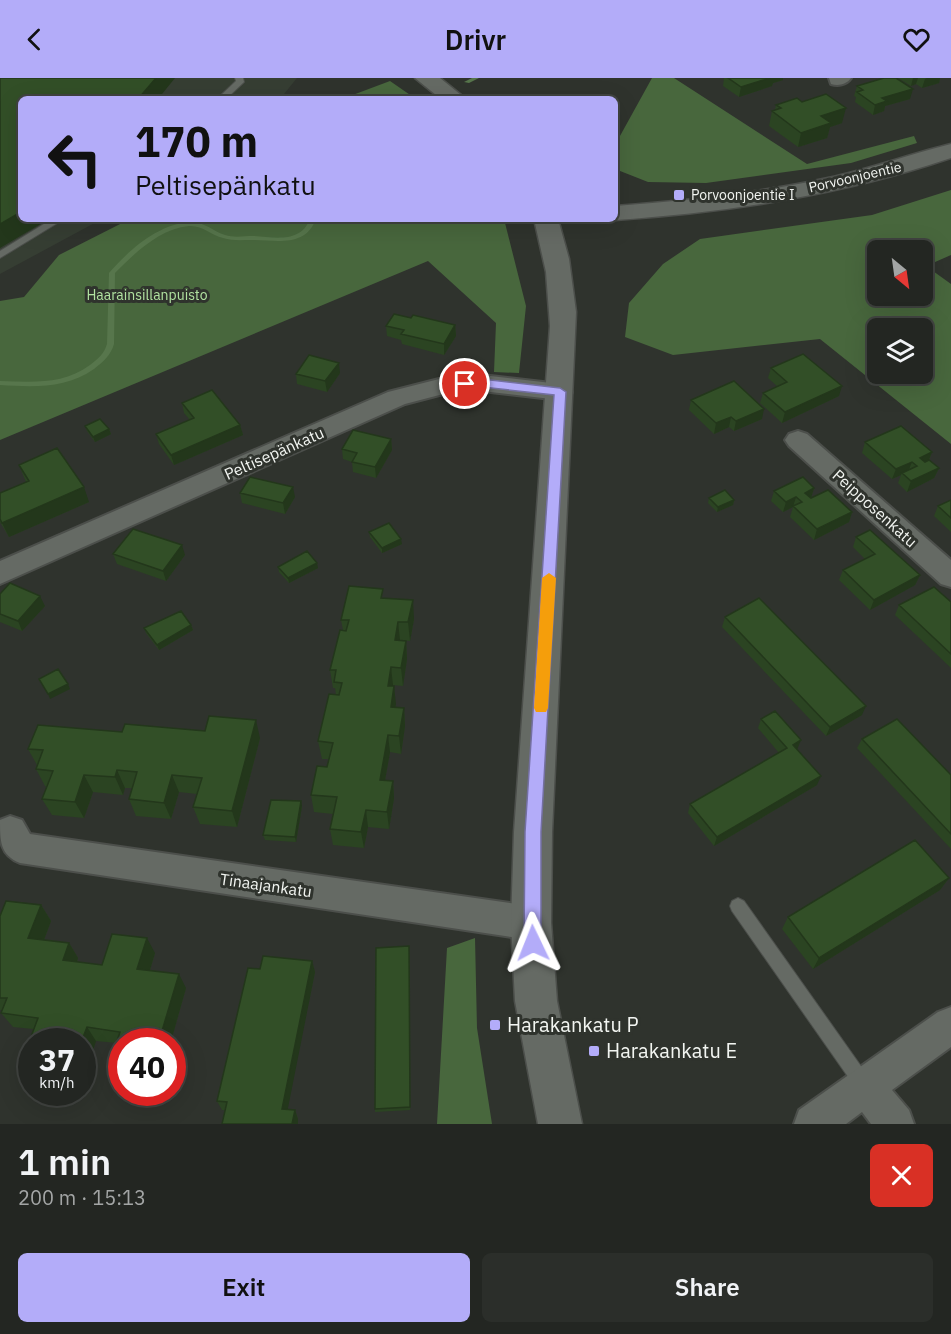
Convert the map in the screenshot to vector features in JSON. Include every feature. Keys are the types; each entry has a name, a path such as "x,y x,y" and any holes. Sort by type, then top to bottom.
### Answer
{"street":[{"path":"426,78 451,96"},
{"name":"Porvoonjoentie","path":"618,213 743,200 821,187 885,172 951,151"},
{"path":"547,222 563,285 560,392 533,832 531,923 536,1001 560,1124"},
{"name":"Peltisepänkatu","path":"0,573 397,398 447,385 482,383 560,392"},
{"name":"Peipposenkatu","path":"798,440 951,576"},
{"name":"Tinaajankatu","path":"10,831 20,848 531,923"},
{"path":"813,1124 951,1025"},
{"path":"866,1086 895,1124"}],"lane":[{"path":"224,96 240,82 239,78"},
{"path":"0,255 54,222"},
{"path":"738,906 866,1086"}],"shaded area":[{"path":"0,78 297,78 282,96 18,96 18,222 96,222 0,274"}],"green space":[{"path":"652,78 674,78 807,164 914,136 917,143 851,163 706,183 648,182 618,170 618,140"},
{"path":"390,81 412,96 350,96"},
{"path":"951,190 951,255 933,263 933,240 867,240 867,306 933,306 933,271 951,284 951,444 876,384 933,384 933,318 867,318 867,377 820,339 673,355 625,337 629,303 663,264 700,239 872,215"},
{"name":"Haarainsillanpuisto","path":"124,222 505,222 526,306 519,373 494,372 496,323 428,261 0,440 0,301 24,297 59,255"},
{"path":"475,938 477,1028 492,1124 437,1124 447,948"}],"building":[{"path":"0,78 156,78 141,96 18,96 18,214 0,224"},
{"path":"728,78 770,78 741,87"},
{"path":"884,78 896,78 913,89 882,98 887,101 875,105 857,92 863,90 857,86"},
{"path":"826,94 846,108 821,116 831,123 801,133 772,111 781,108 776,105 797,98 802,102"},
{"path":"394,314 411,318 413,315 455,325 444,344 401,334 404,330 386,326"},
{"path":"803,354 842,386 785,412 763,393 787,382 771,368"},
{"path":"309,355 339,363 325,381 296,374"},
{"path":"734,381 764,409 736,421 731,417 716,423 691,400"},
{"path":"212,390 240,425 171,455 156,434 194,418 182,403"},
{"path":"100,419 109,429 93,437 85,426"},
{"path":"901,426 932,452 920,458 925,462 929,460 939,468 911,481 902,473 917,466 912,462 896,469 865,442"},
{"path":"353,430 391,439 375,467 352,462 357,453 342,449"},
{"path":"57,448 84,487 2,523 0,493 29,481 19,465"},
{"path":"250,477 293,487 283,503 240,493"},
{"path":"803,477 814,488 805,493 811,498 828,490 852,512 817,529 793,506 802,502 796,497 786,502 774,491"},
{"path":"725,490 734,500 718,507 709,498"},
{"path":"951,500 951,518 938,506"},
{"path":"389,523 401,539 382,548 369,532"},
{"path":"133,529 182,545 163,571 113,554"},
{"path":"870,530 920,575 874,600 843,570 875,554 856,537"},
{"path":"307,551 317,563 288,578 278,567"},
{"path":"10,583 40,596 18,621 0,614 0,594"},
{"path":"349,586 383,589 381,598 413,600 408,622 398,622 395,640 406,641 401,668 391,667 388,686 394,686 391,707 404,708 399,736 388,735 380,780 393,781 387,812 366,810 361,832 330,829 337,797 311,795 317,766 327,767 333,743 318,741 329,694 339,695 342,683 334,682 336,670 330,670 340,630 346,631 349,620 341,620"},
{"path":"934,587 951,602 951,654 899,605"},
{"path":"759,598 866,706 830,727 725,617"},
{"path":"181,611 191,625 157,645 144,628"},
{"path":"58,669 68,684 48,694 39,679"},
{"path":"775,711 801,740 793,745 821,776 717,837 690,804 787,748 761,719"},
{"path":"209,716 256,720 232,811 193,807 202,778 172,775 164,803 129,799 137,772 117,770 115,777 84,775 75,802 42,799 53,771 36,769 43,750 28,749 38,725 122,732 125,724 205,731"},
{"path":"897,719 951,775 951,834 862,739"},
{"path":"271,800 301,801 295,837 263,835"},
{"path":"915,840 949,878 819,958 788,917"},
{"path":"6,901 41,905 28,938 69,943 63,960 102,965 112,934 147,938 137,969 179,974 163,1028 108,1028 108,1030 87,1027 34,1028 38,1018 1,1013 7,998 0,998 0,916"},
{"path":"409,946 410,1107 375,1109 376,948"},
{"path":"263,956 312,961 282,1109 295,1110 292,1124 222,1124 227,1102 217,1101 248,968 260,969"}],"waterway":[{"path":"467,82 476,78"},
{"path":"0,383 38,384 63,381 85,372 100,360 111,344 112,273 137,249 157,235 179,226 195,224 229,238 288,239 304,233 312,222"}],"slow traffic":[{"path":"541,708 549,578"}],"place":[{"name":"Porvoonjoentie I","path":"679,195"},
{"name":"Harakankatu P","path":"495,1025"},
{"name":"Harakankatu E","path":"594,1051"}],"route":[{"path":"465,384 482,383 560,392 533,832 531,923 533,943"}]}
